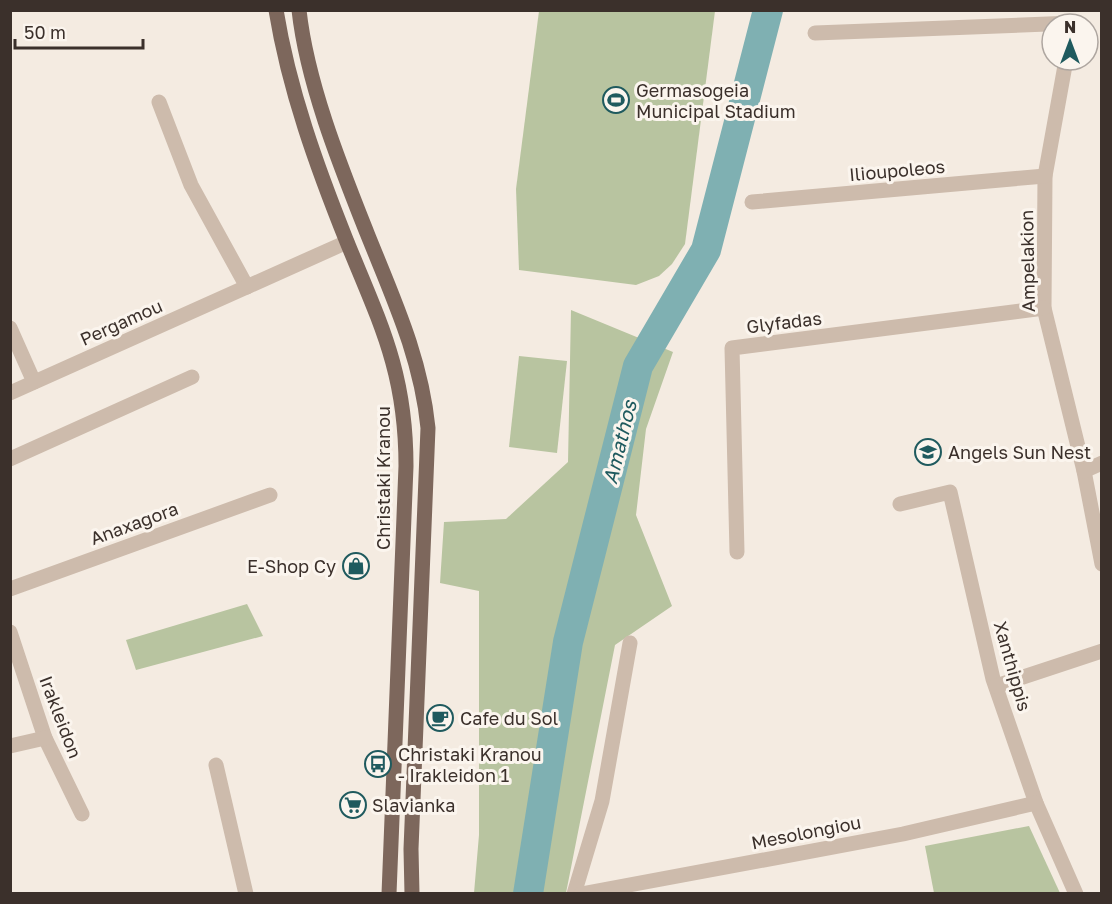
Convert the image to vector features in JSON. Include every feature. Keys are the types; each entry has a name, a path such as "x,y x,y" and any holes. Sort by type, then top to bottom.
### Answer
{"main road":[{"name":"Christaki Kranou","path":"276,10 291,84 347,242 373,301 395,364 406,429 388,893"},
{"path":"299,10 307,58 319,99 367,233 404,320 425,396 429,428 411,839 412,894"}],"street":[{"path":"815,33 1040,21"},
{"name":"Ampelakion","path":"1064,72 1045,176 1044,308 1084,471 1101,564"},
{"path":"159,102 191,185 247,287"},
{"name":"Ilioupoleos","path":"752,202 1045,176"},
{"name":"Pergamou","path":"10,393 347,242"},
{"name":"Glyfadas","path":"737,552 732,348 1044,308"},
{"path":"10,328 34,382"},
{"path":"10,459 192,377"},
{"path":"1084,471 1101,463"},
{"name":"Xanthippis","path":"900,504 950,492 996,686 1036,803 1076,894"},
{"name":"Anaxagora","path":"10,589 270,495"},
{"name":"Irakleidon","path":"10,632 45,738 82,814"},
{"path":"574,894 602,801 630,643"},
{"path":"996,686 1101,651"},
{"path":"10,746 45,738"},
{"path":"216,765 246,894"},
{"name":"Mesolongiou","path":"581,894 903,834 1036,803"}],"green space":[{"name":"Germasogeia Municipal Stadium","path":"539,11 715,11 685,244 672,264 659,276 636,285 519,270 516,189"},
{"path":"571,310 673,352 646,429 636,515 672,606 615,645 566,893 474,893 479,835 479,591 440,583 444,522 506,519 568,462"},
{"path":"519,356 567,361 557,453 509,447"},
{"path":"247,604 263,636 136,670 126,640"},
{"path":"1029,826 1060,893 934,893 925,846"}],"waterway":[{"name":"Amathos","path":"528,894 568,642 638,366 706,250 768,10"}],"place":[{"name":"Germasogeia Municipal Stadium","path":"616,100"},
{"name":"Angels Sun Nest","path":"928,452"},
{"name":"E-Shop Cy","path":"356,566"},
{"name":"Cafe du Sol","path":"440,718"},
{"name":"Christaki Kranou - Irakleidon 1","path":"378,764"},
{"name":"Slavianka","path":"353,805"}]}
